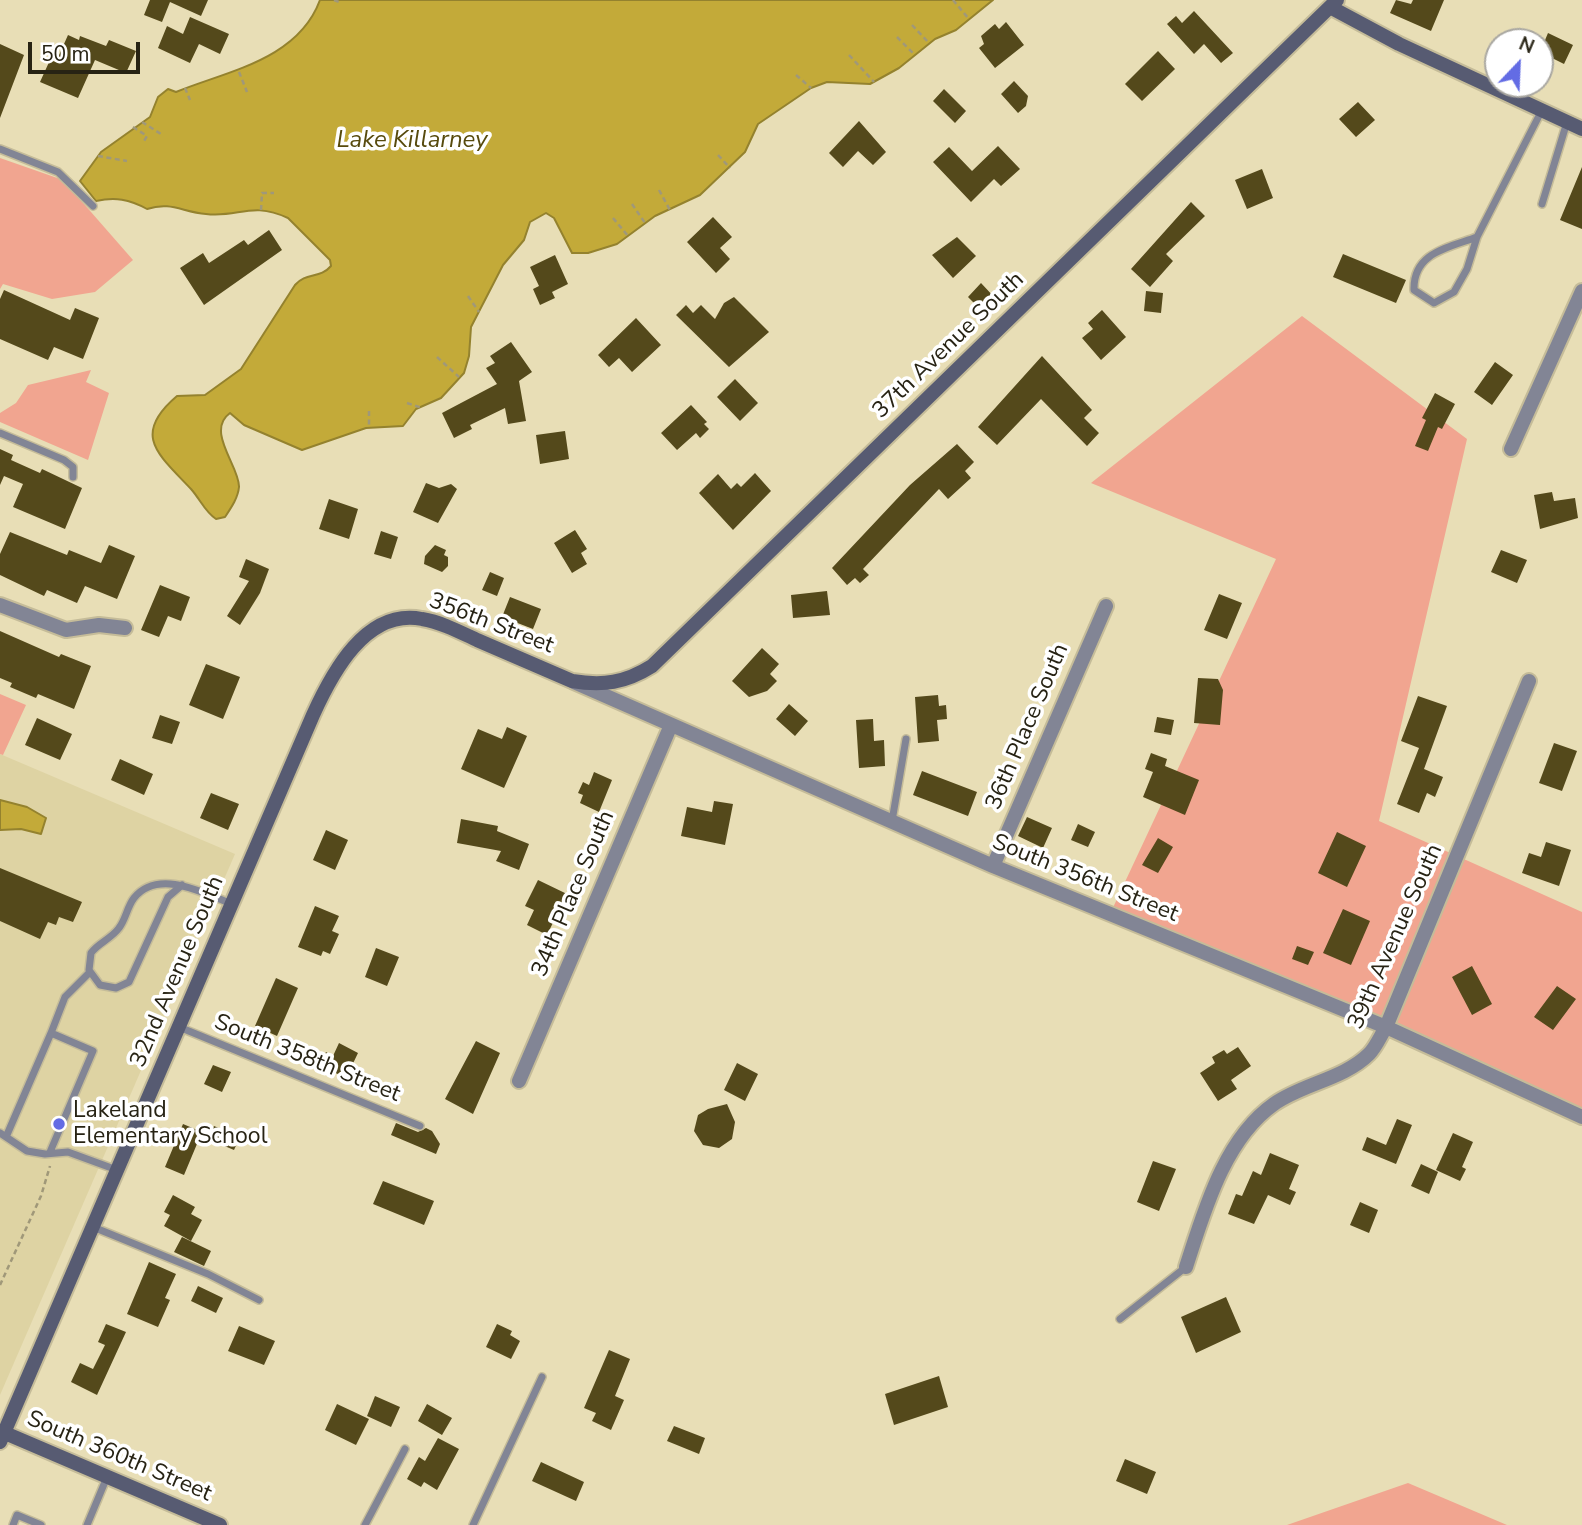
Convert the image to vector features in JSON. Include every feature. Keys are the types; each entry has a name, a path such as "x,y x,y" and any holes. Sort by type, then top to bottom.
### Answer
{"street":[{"path":"1334,4 1399,44 1582,129"},
{"name":"37th Avenue South","path":"572,681 593,685 621,682 639,674 666,653 1334,4"},
{"path":"1511,449 1582,291"},
{"path":"0,605 65,630 99,625 125,628"},
{"name":"36th Place South","path":"993,866 1106,606"},
{"name":"356th Street","path":"358,643 384,623 408,617 422,619 572,681"},
{"name":"32nd Avenue South","path":"1,1435 323,693 358,643"},
{"name":"South 356th Street","path":"572,681 993,866 1386,1027 1582,1117"},
{"name":"39th Avenue South","path":"1186,1267 1216,1178 1250,1128 1273,1104 1353,1065 1369,1054 1386,1027 1529,681"},
{"name":"34th Place South","path":"519,1081 671,725"},
{"name":"South 360th Street","path":"1,1435 107,1476 220,1525"}],"lane":[{"path":"1476,237 1423,260 1413,274 1414,290 1434,303 1454,292 1467,269 1476,237 1542,110"},
{"path":"1542,204 1567,122"},
{"path":"0,149 58,172 93,206"},
{"path":"0,433 64,460 73,467 73,477"},
{"path":"892,821 906,738"},
{"path":"182,886 168,897 129,982 108,989 94,980 90,972 90,953 116,932 134,898 153,886 182,886 232,904"},
{"path":"90,972 65,997 3,1135 27,1152 80,1155 117,1170"},
{"name":"South 358th Street","path":"179,1027 420,1126"},
{"path":"51,1033 93,1051 52,1152"},
{"path":"93,1227 208,1275 259,1300"},
{"path":"1120,1319 1186,1267"},
{"path":"473,1525 542,1377"},
{"path":"365,1525 405,1449"},
{"path":"87,1525 107,1476"},
{"path":"13,1525 17,1515 41,1525"}],"path":[{"path":"334,0 339,2"},
{"path":"953,0 969,19"},
{"path":"912,25 929,43"},
{"path":"897,37 914,54"},
{"path":"849,55 874,82"},
{"path":"239,72 247,92"},
{"path":"796,75 811,88"},
{"path":"185,88 190,100"},
{"path":"142,122 161,134"},
{"path":"133,127 147,136 145,141"},
{"path":"718,155 730,168"},
{"path":"98,156 127,161"},
{"path":"659,190 670,210"},
{"path":"261,211 262,193 274,193"},
{"path":"632,204 645,223"},
{"path":"613,218 628,236"},
{"path":"468,296 479,312"},
{"path":"437,357 458,377"},
{"path":"407,403 422,408"},
{"path":"369,411 369,427"},
{"path":"0,1285 41,1196 52,1152"}],"shaded area":[{"path":"0,158 63,180 133,260 95,292 52,299 3,284 0,289"},
{"path":"1302,316 1467,439 1379,821 1582,912 1582,1118 1110,914 1276,559 1091,483"},
{"path":"91,370 86,382 109,393 88,460 0,422 0,413 16,403 28,385"},
{"path":"0,694 26,705 3,755 0,754"},
{"name":"Lakeland Elementary School","path":"0,754 235,854 0,1395"},
{"path":"1408,1483 1507,1525 1287,1525"}],"water":[{"name":"Lake Killarney","path":"320,0 993,0 956,30 935,39 899,68 870,84 827,82 811,88 758,124 745,152 700,195 655,216 617,244 588,253 572,253 554,218 546,213 530,222 524,240 503,265 471,327 469,356 464,373 441,398 416,409 403,426 366,428 302,450 244,425 230,413 223,421 222,439 239,487 236,499 225,517 216,519 160,454 154,444 155,422 177,396 205,395 241,369 295,285 304,278 327,270 331,266 330,260 288,218 275,213 254,210 217,215 163,206 147,209 122,200 96,201 80,181 101,152 150,117 158,97 168,89 176,92 259,61 278,50 295,37 310,20"},
{"path":"0,800 27,807 46,818 41,834 21,829 0,830"}],"building":[{"path":"150,0 208,0 201,16 170,2 162,22 144,15"},
{"path":"1396,0 1411,4 1413,0 1444,0 1431,31 1390,13"},
{"path":"1194,11 1233,53 1221,63 1204,44 1194,54 1167,24 1176,16 1182,23"},
{"path":"190,17 229,34 220,54 199,44 190,63 158,48 167,26 183,34"},
{"path":"1006,22 1024,45 995,68 979,48 984,44 981,36 995,24 999,29"},
{"path":"68,35 79,40 80,36 106,46 109,40 136,51 126,73 95,60 78,98 40,82 50,60 56,62"},
{"path":"1554,36 1573,45 1564,64 1554,59"},
{"path":"0,44 24,55 0,118"},
{"path":"1158,51 1175,69 1142,101 1125,84"},
{"path":"1014,81 1028,96 1026,106 1018,113 1001,94"},
{"path":"944,89 966,111 955,123 933,101"},
{"path":"1358,102 1375,120 1356,137 1339,119"},
{"path":"859,121 886,152 873,165 858,151 843,167 829,153"},
{"path":"998,146 1020,169 1001,186 994,179 971,202 933,162 949,147 972,171"},
{"path":"1582,167 1582,229 1560,220"},
{"path":"1262,169 1273,198 1247,209 1235,180"},
{"path":"1191,202 1205,216 1166,254 1173,261 1150,287 1131,269"},
{"path":"713,217 732,237 720,248 730,259 716,273 687,242"},
{"path":"269,230 282,250 204,305 180,268 203,253 209,263 244,240 248,245"},
{"path":"957,237 976,256 953,278 932,255"},
{"path":"1343,254 1406,280 1396,303 1333,277"},
{"path":"555,255 568,284 552,292 555,298 540,305 533,289 539,286 530,267"},
{"path":"981,283 995,298 982,311 968,297"},
{"path":"4,290 70,320 75,308 99,318 83,359 54,347 48,360 0,339 0,299"},
{"path":"1146,291 1163,293 1161,313 1144,311"},
{"path":"734,297 769,332 729,367 676,315 686,305 693,313 701,305 715,319 724,303"},
{"path":"1102,310 1126,337 1101,360 1082,338 1093,329 1088,323"},
{"path":"636,318 661,345 632,372 619,358 609,367 598,355"},
{"path":"511,342 532,372 519,381 526,421 508,424 505,408 470,425 472,429 454,438 442,413 497,384 486,368 495,363 490,356"},
{"path":"1042,356 1092,410 1084,418 1099,433 1087,446 1041,399 997,445 978,427"},
{"path":"1495,362 1513,375 1492,405 1474,392"},
{"path":"735,379 758,403 740,421 717,397"},
{"path":"1435,393 1455,404 1442,429 1438,427 1428,451 1415,446 1426,420 1422,418"},
{"path":"691,405 707,422 704,424 709,429 700,438 696,433 677,450 661,433"},
{"path":"565,431 569,459 540,464 536,435"},
{"path":"957,444 974,462 965,471 971,478 948,499 939,489 863,569 869,575 860,583 855,578 847,585 832,568 910,485"},
{"path":"0,449 13,455 11,460 40,473 42,469 82,488 65,529 13,507 23,484 4,476 0,485"},
{"path":"755,473 771,491 733,530 699,493 718,474 731,489 737,483 741,487"},
{"path":"426,483 439,488 451,484 457,489 438,523 413,512"},
{"path":"1552,492 1554,501 1575,498 1578,518 1540,529 1534,495"},
{"path":"329,499 358,509 349,539 319,529"},
{"path":"575,530 587,549 581,553 587,564 572,573 554,543"},
{"path":"381,531 398,537 391,559 374,554"},
{"path":"10,532 67,555 69,550 101,563 109,545 135,556 117,599 85,586 77,603 47,590 44,596 0,575 0,554"},
{"path":"435,545 446,550 444,555 448,557 448,566 442,572 424,564 425,556"},
{"path":"1501,550 1527,560 1517,583 1491,572"},
{"path":"246,559 269,569 260,593 240,625 227,616 249,581 239,577"},
{"path":"490,572 504,578 497,596 482,590"},
{"path":"160,585 190,597 181,621 168,616 159,637 141,630"},
{"path":"827,591 830,615 793,618 791,595"},
{"path":"1219,594 1242,603 1227,639 1204,630"},
{"path":"510,597 541,609 533,629 502,617"},
{"path":"0,631 59,657 61,654 91,666 74,709 38,694 36,698 10,687 12,683 0,678"},
{"path":"762,648 779,664 770,674 777,681 767,691 749,697 732,681"},
{"path":"206,664 240,677 223,719 189,705"},
{"path":"1198,678 1218,679 1223,690 1220,725 1194,723"},
{"path":"938,695 939,706 946,705 947,719 937,720 939,741 918,743 915,697"},
{"path":"1418,696 1447,706 1424,769 1443,777 1435,797 1427,793 1419,813 1397,804 1419,748 1401,741"},
{"path":"789,704 808,721 795,736 776,719"},
{"path":"160,715 180,722 172,744 152,738"},
{"path":"1157,717 1174,720 1171,735 1154,732"},
{"path":"37,718 72,734 60,760 25,745"},
{"path":"873,719 874,741 884,740 885,766 859,768 856,720"},
{"path":"507,727 527,736 504,788 461,769 478,729 502,739"},
{"path":"1554,743 1577,751 1562,791 1539,783"},
{"path":"1151,753 1167,759 1165,766 1199,780 1185,815 1143,797 1153,772 1145,769"},
{"path":"120,759 153,774 144,795 111,780"},
{"path":"922,771 977,792 968,816 913,795"},
{"path":"594,772 612,780 599,812 580,803 583,795 578,793 583,782 589,785"},
{"path":"211,793 239,804 228,830 200,818"},
{"path":"714,801 733,804 725,845 681,836 687,807 712,812"},
{"path":"1027,817 1052,828 1043,848 1018,836"},
{"path":"461,819 498,826 497,831 529,844 519,870 496,861 501,851 457,843"},
{"path":"1078,824 1095,832 1088,847 1071,840"},
{"path":"326,830 348,840 335,870 313,860"},
{"path":"1337,832 1366,846 1347,887 1318,873"},
{"path":"1158,838 1173,847 1158,873 1142,865"},
{"path":"1546,842 1571,850 1559,886 1522,873 1529,853 1541,857"},
{"path":"0,868 82,902 73,922 59,917 56,925 48,922 40,939 0,921"},
{"path":"538,880 567,894 547,935 527,925 534,910 525,906"},
{"path":"315,906 339,916 332,931 339,934 330,954 323,951 321,956 298,947"},
{"path":"1343,909 1370,921 1351,965 1323,953"},
{"path":"1297,946 1314,952 1308,965 1292,959"},
{"path":"376,948 399,957 387,986 365,977"},
{"path":"1472,966 1492,1004 1472,1015 1452,977"},
{"path":"276,978 298,988 277,1036 255,1026"},
{"path":"1557,986 1576,999 1553,1030 1534,1017"},
{"path":"476,1041 500,1053 473,1114 445,1099"},
{"path":"339,1043 358,1053 346,1078 319,1065 326,1052 333,1056"},
{"path":"1238,1047 1251,1066 1231,1080 1237,1089 1218,1101 1200,1073 1215,1063 1212,1057 1224,1050 1227,1054"},
{"path":"737,1063 758,1074 745,1101 724,1090"},
{"path":"213,1065 231,1072 222,1092 204,1084"},
{"path":"727,1104 735,1122 732,1139 719,1148 703,1145 694,1131 698,1115"},
{"path":"1397,1119 1412,1125 1396,1164 1362,1150 1367,1137 1386,1145"},
{"path":"396,1123 418,1132 426,1128 432,1131 440,1144 436,1154 391,1135"},
{"path":"183,1124 202,1132 184,1175 165,1167"},
{"path":"214,1126 240,1137 234,1150 208,1139"},
{"path":"1453,1133 1473,1142 1462,1167 1466,1169 1460,1181 1436,1170"},
{"path":"1270,1153 1299,1165 1289,1189 1296,1192 1290,1205 1268,1195 1254,1224 1228,1214 1236,1194 1242,1196 1253,1171 1261,1175"},
{"path":"1153,1161 1176,1169 1159,1211 1137,1202"},
{"path":"1421,1164 1438,1172 1429,1194 1411,1186"},
{"path":"383,1181 434,1201 424,1225 373,1204"},
{"path":"173,1195 195,1207 191,1214 202,1220 191,1241 164,1226 170,1215 164,1212"},
{"path":"1360,1202 1378,1210 1369,1233 1350,1225"},
{"path":"182,1237 211,1251 204,1266 174,1252"},
{"path":"149,1262 176,1274 165,1298 170,1300 158,1327 127,1314"},
{"path":"198,1286 223,1298 216,1313 191,1301"},
{"path":"1226,1297 1241,1332 1196,1353 1181,1317"},
{"path":"106,1324 126,1332 97,1395 71,1382 80,1363 93,1369 105,1345 98,1342"},
{"path":"497,1324 512,1331 510,1335 520,1341 511,1359 486,1347"},
{"path":"239,1326 275,1341 264,1365 228,1351"},
{"path":"609,1350 630,1359 615,1396 624,1400 611,1430 592,1421 596,1413 584,1408"},
{"path":"939,1376 948,1407 894,1425 885,1394"},
{"path":"375,1396 400,1407 391,1427 367,1416"},
{"path":"337,1404 369,1419 356,1445 325,1430"},
{"path":"427,1404 452,1418 442,1435 418,1421"},
{"path":"674,1426 705,1438 699,1454 667,1441"},
{"path":"438,1438 459,1449 437,1490 424,1482 421,1487 407,1479 419,1457 425,1461"},
{"path":"1125,1459 1156,1472 1147,1494 1116,1481"},
{"path":"541,1462 584,1482 576,1501 532,1481"}],"place":[{"name":"Lakeland Elementary School","path":"59,1124"}]}
